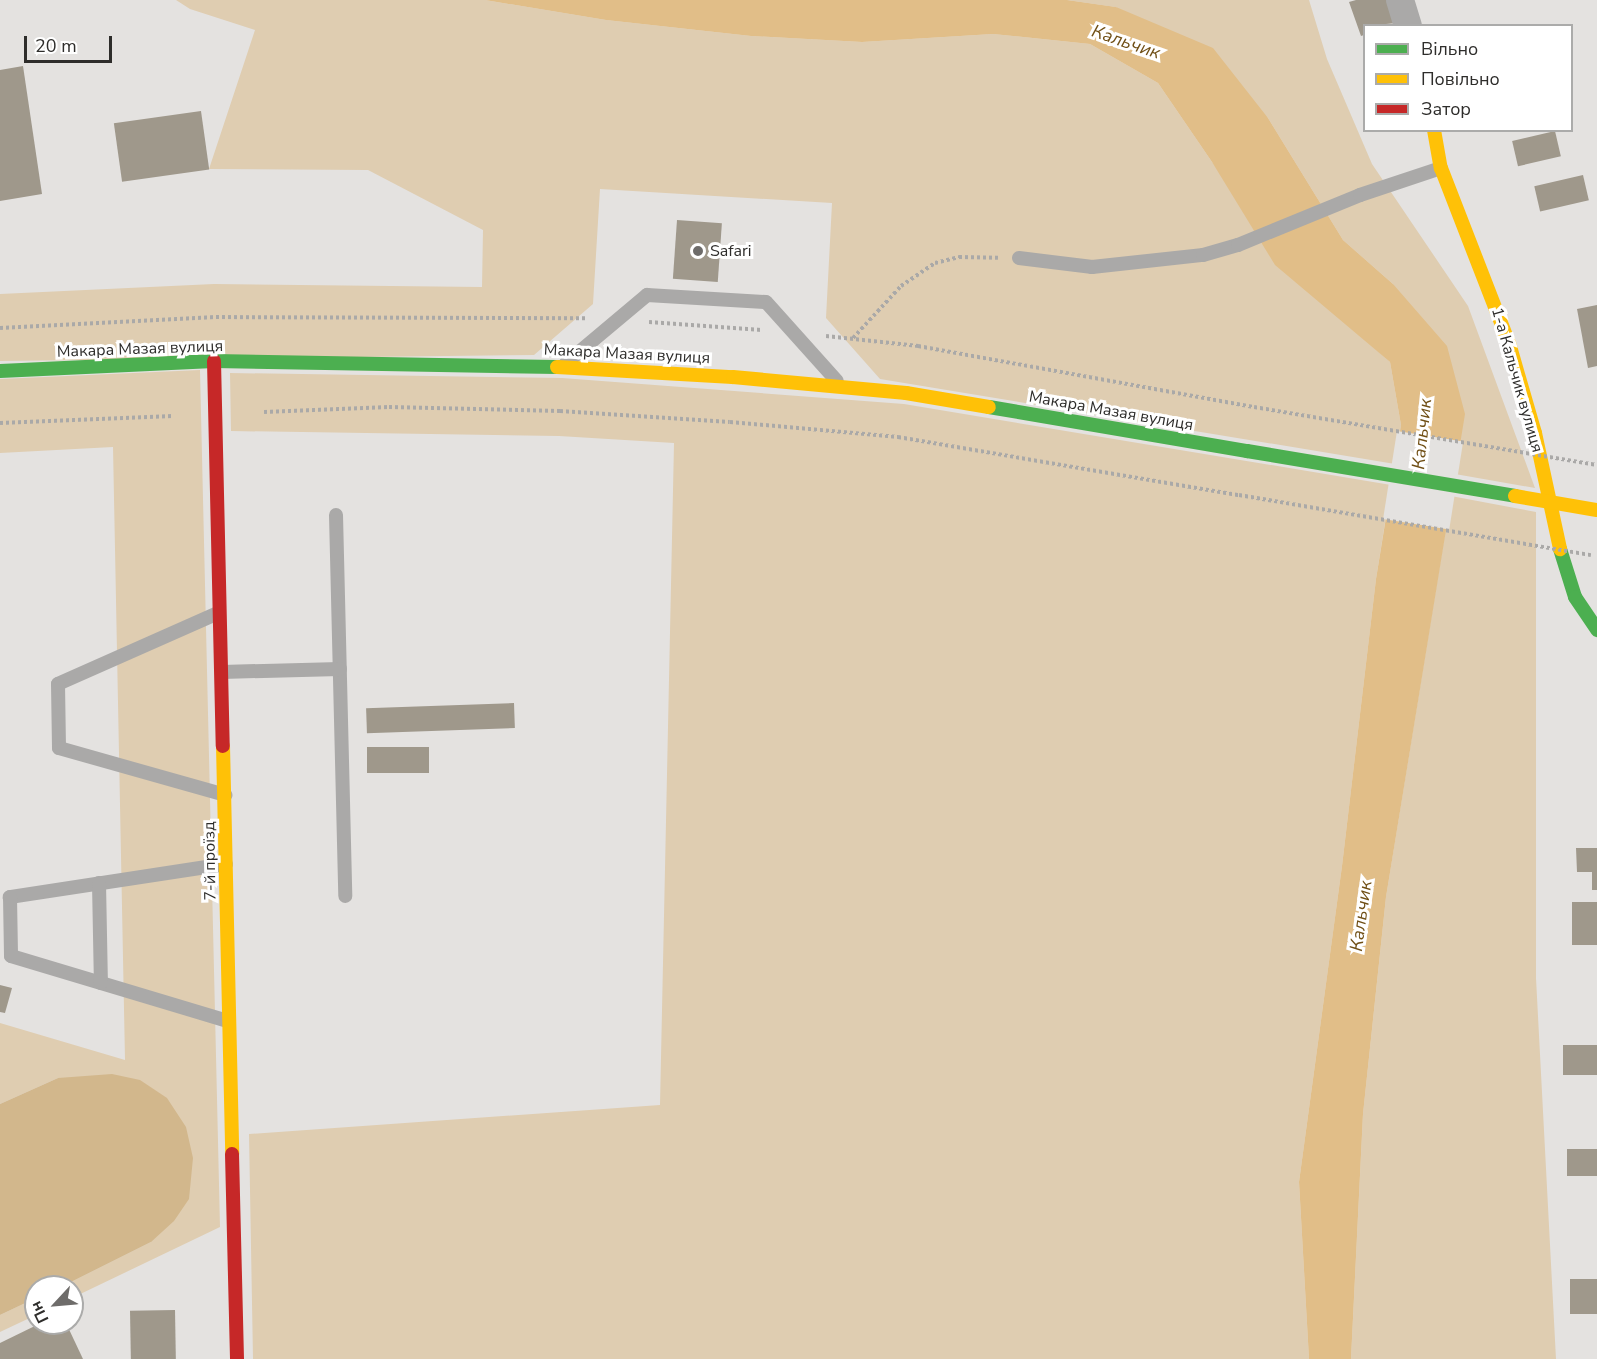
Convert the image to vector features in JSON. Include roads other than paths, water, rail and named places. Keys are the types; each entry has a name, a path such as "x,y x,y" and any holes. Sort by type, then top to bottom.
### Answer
{"main road":[{"name":"1-а Кальчик вулиця","path":"1434,132 1441,168 1482,269 1509,344 1535,433 1564,568 1575,597 1597,630"},
{"name":"Макара Мазая вулиця","path":"0,371 214,362 562,367 843,387 906,393 1597,510"},
{"name":"7-й проїзд","path":"214,362 237,1359"}],"street":[{"path":"1400,0 1407,24"}],"lane":[{"path":"1019,258 1092,267 1203,255 1238,245 1360,195 1441,168"},
{"path":"562,367 647,295 766,302 843,387"},
{"path":"336,515 345,896"},
{"path":"220,612 57,684 59,748 225,795"},
{"path":"222,672 340,669"},
{"path":"226,864 10,897 11,956 230,1022"},
{"path":"99,884 101,983"}],"water":[{"name":"Кальчик","path":"485,0 1067,0 1116,7 1213,48 1268,118 1343,240 1393,284 1447,346 1465,414 1386,897 1363,1114 1351,1359 1309,1359 1299,1182 1342,866 1376,579 1401,425 1390,362 1275,265 1212,162 1158,83 1090,44 993,34 862,42 751,36 606,20"}],"place":[{"name":"Safari","path":"698,251"}]}
